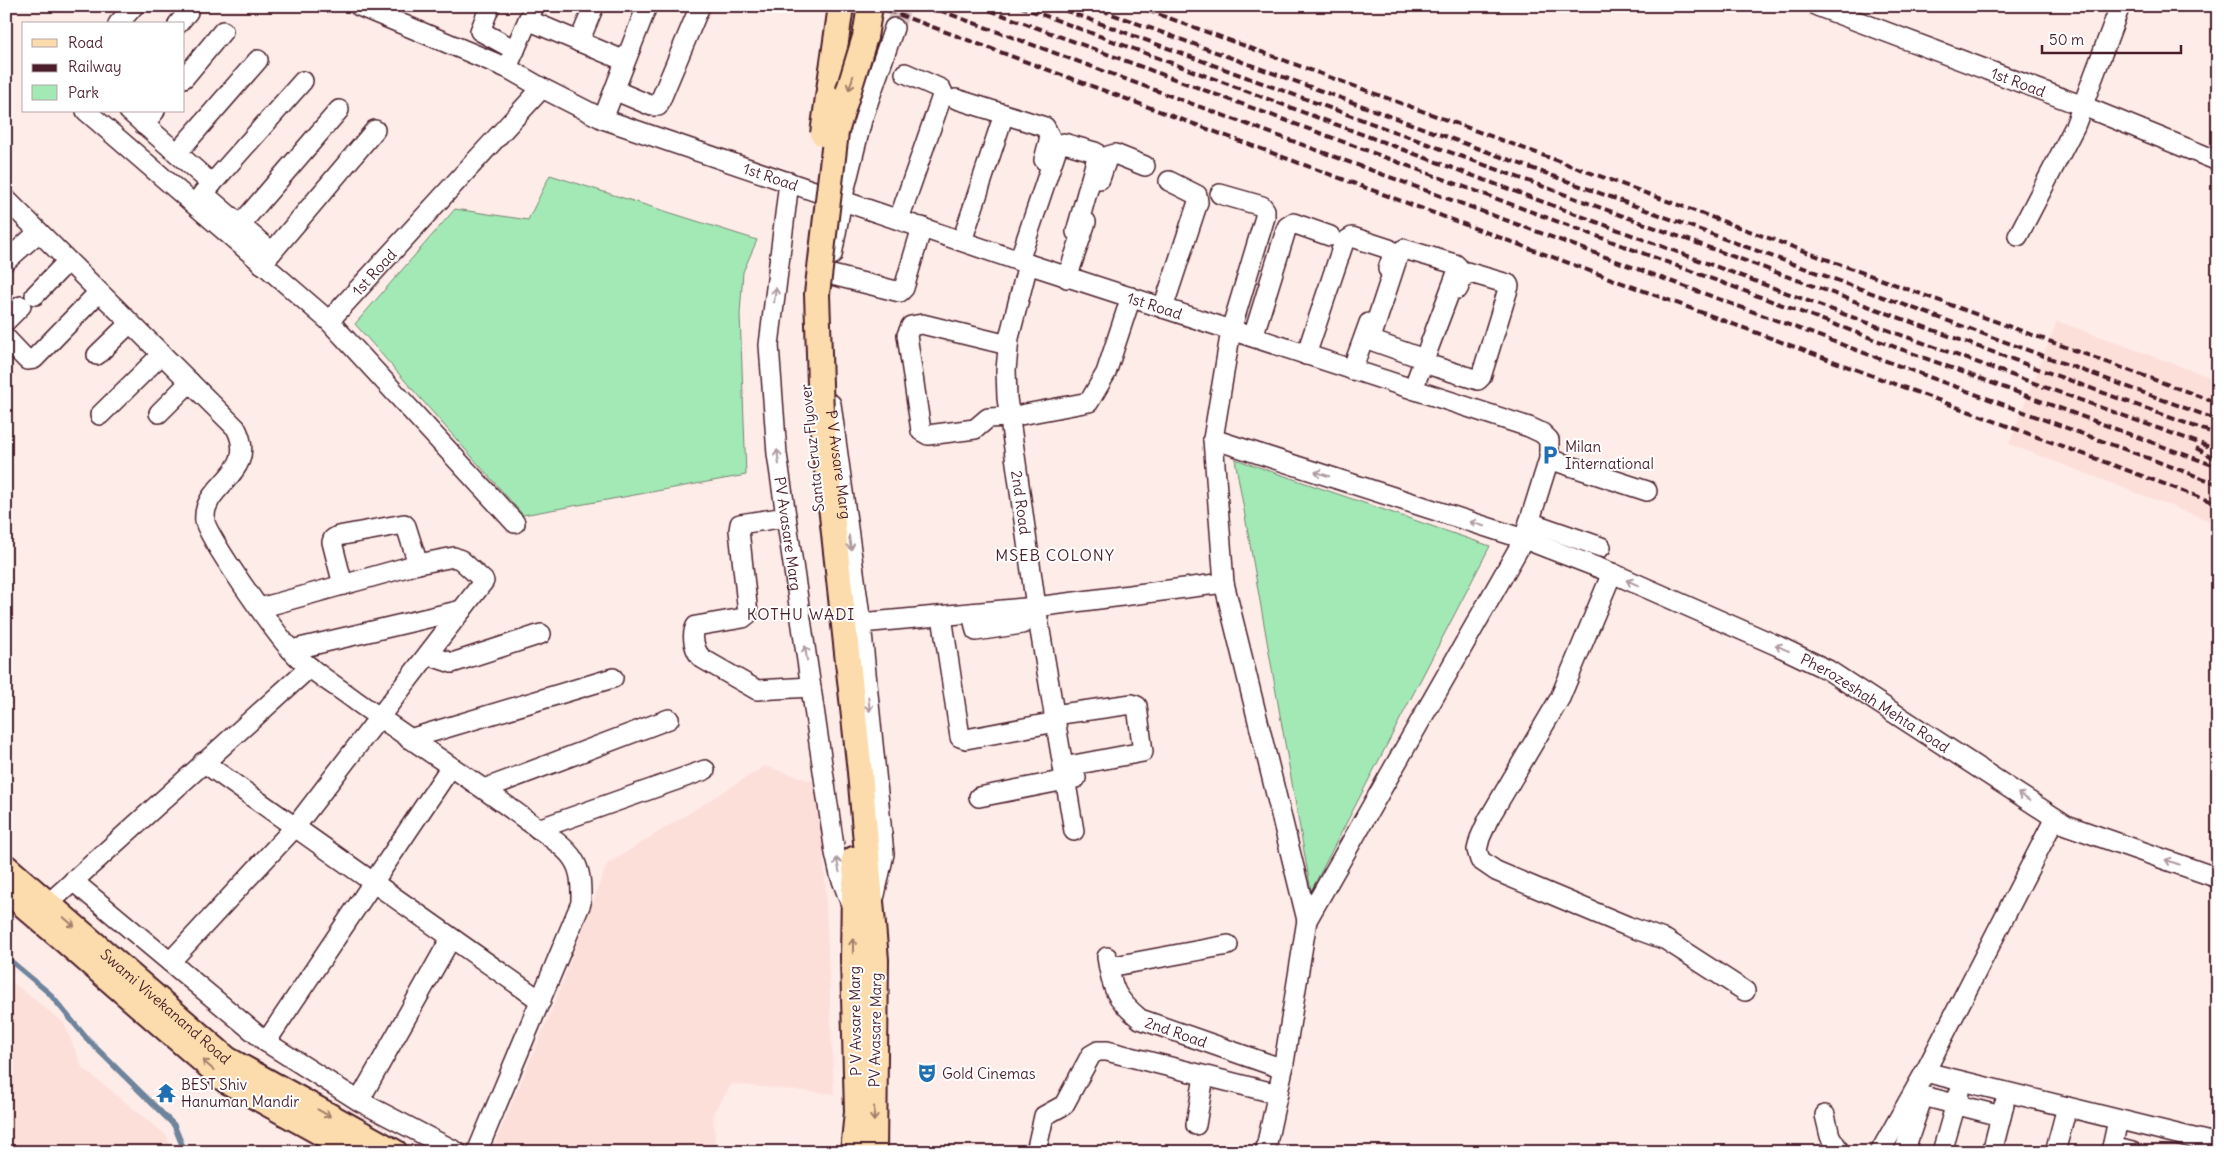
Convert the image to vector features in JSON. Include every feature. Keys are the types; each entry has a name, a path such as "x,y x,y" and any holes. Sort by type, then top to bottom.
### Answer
{"main road":[{"name":"Santa Cruz Flyover","path":"841,6 820,153 804,313 859,903"},
{"path":"814,416 817,294 836,132 866,37 870,6"},
{"name":"Swami Vivekanand Road","path":"6,867 227,1059 355,1152"},
{"name":"Swami Vivekanand Road","path":"6,890 225,1080 288,1104 395,1152"},
{"name":"P V Avsare Marg","path":"853,1152 857,1112 865,1070 859,903"},
{"name":"PV Avasare Marg","path":"865,1070 874,1152"}],"street":[{"path":"120,22 134,6"},
{"path":"359,6 507,68 542,88"},
{"path":"490,6 480,27 481,33 516,50"},
{"path":"579,42 594,6"},
{"path":"603,119 647,6"},
{"path":"614,90 652,106 659,105 700,6"},
{"name":"1st Road","path":"1817,6 2083,106 2218,161"},
{"path":"2018,236 2083,106 2120,6"},
{"path":"507,68 531,13 579,42 626,61"},
{"name":"P V Avsare Marg","path":"859,903 884,854 861,624 830,390 825,293 842,200 862,120 894,28"},
{"path":"185,77 223,31"},
{"path":"177,153 258,60"},
{"path":"899,220 943,93 941,89 905,73"},
{"path":"203,194 303,81"},
{"name":"1st Road","path":"329,321 542,88 603,119 1067,278 1131,297 1529,427 1542,433 1549,440 1549,457"},
{"path":"956,99 1045,128 1049,132 1049,144 1025,219"},
{"path":"240,225 339,110"},
{"path":"87,112 203,194 240,225 267,258"},
{"path":"132,112 150,118 177,153 203,194 329,321 515,523"},
{"path":"962,242 1004,114"},
{"path":"267,258 376,130"},
{"name":"2nd Road","path":"1074,831 1059,725 1036,607 1010,417 1006,370 1008,345 1023,263 1057,148 1064,144 1095,152 1097,157 1076,232"},
{"path":"1067,278 1108,156 1115,154 1145,166"},
{"path":"1163,308 1198,202 1197,195 1169,181"},
{"name":"PV Avasare Marg","path":"789,182 769,345 777,454 835,853 840,875 859,903"},
{"path":"1220,194 1262,206 1265,210 1265,217 1231,330 1213,439 1224,583 1308,920"},
{"path":"7,201 236,428 242,441 241,457 235,472 211,498 205,512 204,523 211,538 291,650 310,668 450,768 484,789 573,858 581,879 582,903 477,1152"},
{"path":"1253,337 1287,227 1293,223 1330,236"},
{"path":"828,274 900,292 904,288 922,227"},
{"path":"6,261 39,232"},
{"path":"1306,355 1344,242 1352,237 1389,249 1392,257 1352,370"},
{"path":"1418,391 1429,362 1464,274 1468,272 1508,284 1509,290 1481,377 1478,380 1474,380 1429,362 1377,342 1371,338 1399,253 1404,249 1458,266 1429,362"},
{"path":"6,321 68,261"},
{"path":"6,338 27,360 34,359 99,292"},
{"path":"1008,345 917,324 908,330 907,335 921,431 924,434 974,429 988,418 1010,417 1089,402 1106,374 1131,297"},
{"path":"97,355 130,323"},
{"path":"100,416 162,354"},
{"path":"159,413 190,382"},
{"path":"1213,439 1526,531 1601,547"},
{"path":"1265,1152 1283,1069 1308,920 1526,531 1549,457 1646,490"},
{"path":"786,517 740,524 739,530 748,614 743,618 696,626 694,632 696,652 702,659 757,690 811,687"},
{"path":"344,585 332,542 333,538 338,536 404,524 418,564"},
{"name":"Pherozeshah Mehta Road","path":"1526,531 1612,574 1778,646 1828,670 2066,825 2218,878"},
{"path":"170,962 295,827 484,581 461,560 454,557 418,564 260,608"},
{"path":"1612,574 1560,698 1488,820 1477,850 1480,860 1496,871 1666,940 1745,991"},
{"path":"861,624 1036,607 1224,583"},
{"path":"291,650 462,610"},
{"path":"972,613 974,630 976,632 1022,624"},
{"path":"942,616 960,737 966,739 1059,725"},
{"path":"428,654 452,663 541,634"},
{"path":"48,904 203,762 310,668"},
{"path":"409,739 613,678"},
{"path":"960,747 1059,725 1132,704 1137,706 1143,752 1066,770 980,797"},
{"path":"484,789 669,719"},
{"path":"203,762 541,1001"},
{"path":"1019,776 1066,770 1148,764"},
{"path":"266,1042 450,768"},
{"path":"538,829 705,770"},
{"path":"1880,1152 1924,1072 2055,818"},
{"path":"73,881 266,1042 359,1101 457,1152"},
{"path":"359,1101 451,938"},
{"name":"2nd Road","path":"1228,945 1108,962 1112,982 1122,1004 1140,1019 1283,1069"},
{"path":"1036,1152 1044,1116 1064,1105 1091,1055 1098,1051 1107,1051 1278,1094"},
{"path":"1924,1072 2118,1120 2179,1144 2218,1144"},
{"path":"1196,1125 1204,1076"},
{"path":"1942,1152 1962,1081"},
{"path":"1992,1152 2007,1092"},
{"path":"1904,1152 1922,1097 2001,1116"},
{"path":"2055,1152 2067,1107"},
{"path":"1825,1115 1830,1136 1840,1152"},
{"path":"2118,1120 2112,1150 2132,1152"}],"shaded area":[{"path":"2057,321 2218,380 2218,524 2009,444"},
{"path":"765,766 821,784 834,1094 732,1084 713,1113 716,1152 491,1152 555,1002 607,864"},
{"path":"6,977 64,1023 82,1067 167,1136 172,1152 6,1152"}],"green space":[{"path":"550,175 757,240 743,272 740,314 746,475 523,515 355,324 455,209 528,220"},
{"path":"1235,459 1490,546 1311,891"}],"waterway":[{"path":"6,957 49,993 88,1040 174,1125 185,1152"}],"tunnel":[{"path":"894,28 902,6"}],"railway":[{"path":"876,6 2218,504"},
{"path":"928,6 2218,484"},
{"path":"978,6 2218,467"},
{"path":"1019,6 1827,308 2218,450"},
{"path":"1053,6 2218,435"},
{"path":"1090,6 2218,420"},
{"path":"1136,6 2218,403"},
{"path":"2196,448 2218,460"}],"place":[{"name":"Milan International","path":"1550,455"},
{"name":"Gold Cinemas","path":"927,1073"},
{"name":"BEST Shiv Hanuman Mandir","path":"166,1093"}],"district":[{"name":"MSEB COLONY","path":"1055,555"},
{"name":"KOTHU WADI","path":"801,614"}]}
